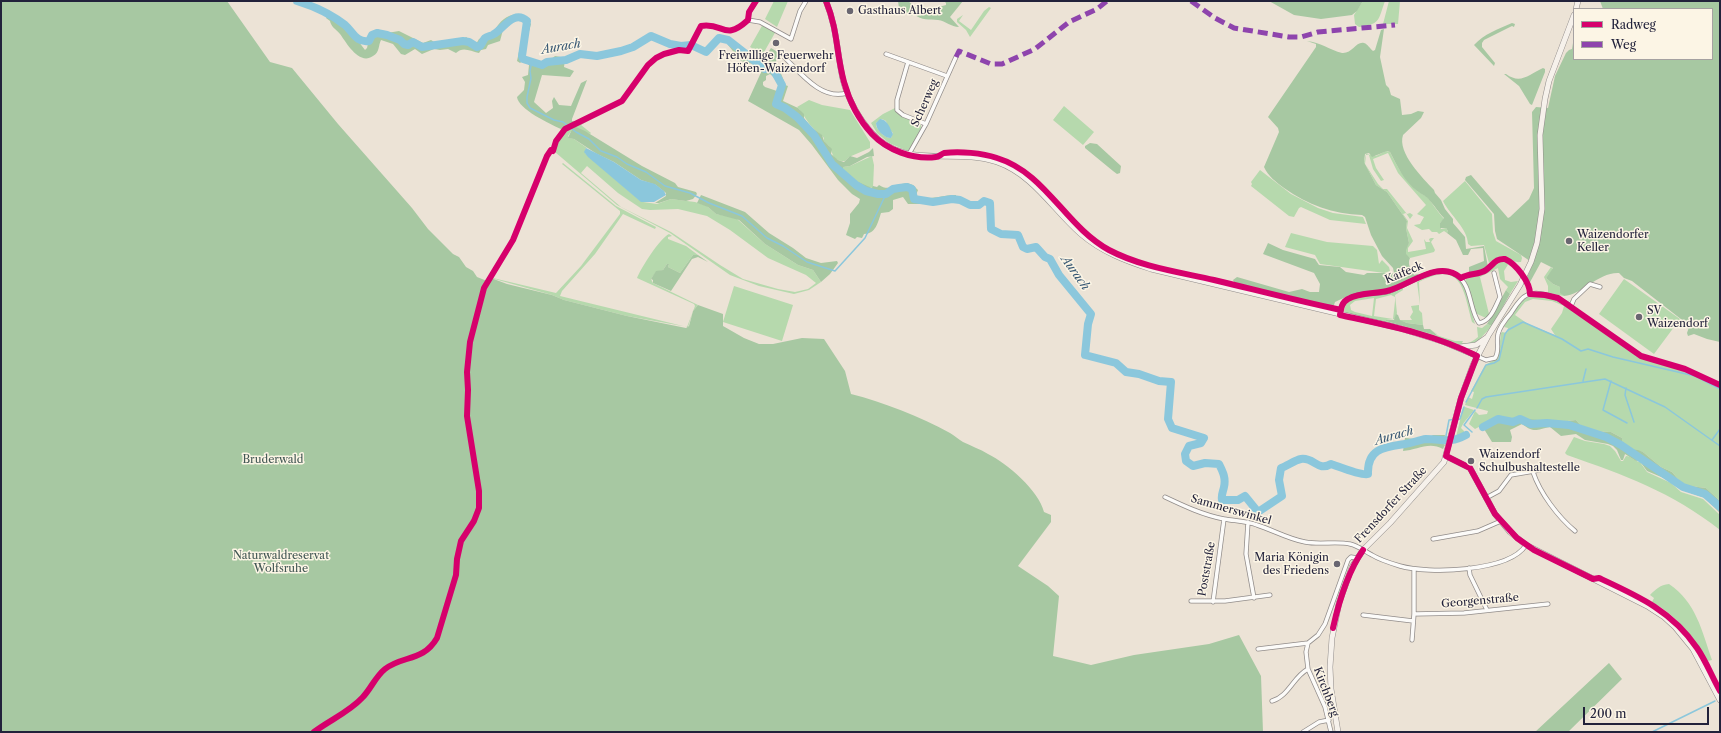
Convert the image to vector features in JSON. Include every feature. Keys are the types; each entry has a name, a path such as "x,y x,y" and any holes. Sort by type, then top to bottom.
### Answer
{"street":[{"path":"756,1 749,12 748,20 760,22 791,39 800,11 806,1"},
{"path":"826,1 835,25 843,80 847,93 859,116 875,136 894,150 908,155 978,158 1007,166 1033,184 1069,222 1092,243 1117,257 1132,263 1158,271 1399,328 1459,347 1486,360 1495,358 1497,354 1496,340 1502,325 1521,299 1527,295 1540,294 1554,297 1571,306 1574,299 1590,284 1600,287"},
{"name":"Frensdorfer Straße","path":"1338,732 1331,689 1330,667 1331,646 1339,603 1357,558 1362,550 1390,523 1439,469 1450,444 1468,376 1488,336 1520,285 1531,262 1537,243 1542,209 1540,148 1541,120 1549,80 1573,18"},
{"path":"886,54 947,76"},
{"path":"783,56 823,92 836,94 847,93"},
{"name":"Scherweg","path":"908,155 926,124 956,56"},
{"path":"908,62 897,100 897,110 902,115 926,124"},
{"name":"Kaifeck","path":"1340,314 1343,304 1349,298 1359,295 1390,291 1434,272 1446,271 1461,278 1466,287 1475,317 1480,323 1484,323 1489,318 1500,297 1494,273"},
{"path":"1459,347 1476,345 1488,336"},
{"path":"1446,456 1470,468 1486,498 1501,521 1510,532 1526,545 1647,606 1675,627 1693,649 1720,700"},
{"path":"1486,498 1499,491 1511,475 1518,472 1533,472 1540,470"},
{"path":"1533,472 1551,504 1575,531"},
{"name":"Sammerswinkel","path":"1165,497 1201,513 1224,519 1248,522 1298,541 1315,543 1346,543 1356,546 1381,560 1414,569 1449,570 1497,563 1520,553 1526,545"},
{"name":"Poststraße","path":"1191,601 1213,602 1224,519"},
{"path":"1433,539 1478,531 1501,521"},
{"path":"1248,522 1246,554 1254,598"},
{"path":"1258,649 1308,643 1318,635 1325,624 1348,560 1351,556 1357,558"},
{"path":"1469,568 1470,575 1487,610"},
{"path":"1412,640 1414,614 1414,569"},
{"path":"1213,602 1270,595"},
{"name":"Georgenstraße","path":"1414,614 1464,612 1548,604"},
{"path":"1363,615 1413,621"},
{"name":"Kirchberg","path":"1308,643 1305,657 1308,669 1322,701 1331,732"},
{"path":"1272,701 1282,696 1302,672 1308,669"},
{"path":"1303,732 1319,722 1328,720"}],"green space":[{"name":"Bruderwald","path":"1,1 227,1 270,62 292,68 338,124 412,208 428,229 453,254 459,257 466,267 473,271 477,277 487,281 491,278 507,284 552,295 564,300 627,316 686,328 689,326 693,311 698,305 723,314 723,326 744,338 759,344 773,344 802,338 824,339 845,371 851,394 876,401 939,427 963,442 996,458 1021,478 1036,495 1044,512 1051,515 1051,522 1018,566 1048,586 1059,596 1053,656 1091,665 1134,655 1209,644 1239,635 1261,676 1263,732 1,732"},
{"path":"774,1 788,1 777,27 765,19"},
{"path":"898,1 908,1 915,7 928,10 946,5 944,1 963,1 950,17 959,27 941,21 923,19 914,14 912,16 899,8"},
{"path":"1269,1 1363,1 1357,11 1352,15 1321,19 1294,15"},
{"path":"1363,1 1385,1 1378,20 1366,26 1359,27 1355,24 1354,15"},
{"path":"1389,1 1400,1 1398,24 1383,24"},
{"path":"1600,1 1720,1 1720,342 1694,334 1688,336 1687,333 1689,327 1686,323 1632,281 1624,278 1619,273 1604,276 1571,295 1564,296 1560,293 1560,287 1553,284 1546,278 1553,268 1541,262 1529,284 1527,278 1533,263 1497,239 1494,214 1465,180 1466,177 1471,175 1508,218 1529,199 1534,188 1532,112 1536,107 1548,108 1555,76 1566,53 1572,49 1573,43 1573,60 1713,60 1713,8 1603,8"},
{"path":"989,7 991,8 970,37 966,30 957,22 957,19 963,15 959,21 971,30 984,11"},
{"path":"330,12 346,25 365,50 369,39 377,29 387,33 399,31 423,43 431,40 441,44 458,44 466,37 476,44 479,39 495,30 506,17 515,15 524,16 531,24 525,46 525,56 545,64 555,56 561,57 565,59 564,67 574,71 570,77 542,75 534,102 546,113 553,108 552,101 554,97 559,105 571,106 581,83 587,80 572,119 572,121 577,122 564,128 555,142 554,140 560,133 561,129 535,116 519,102 517,97 524,90 525,82 522,77 528,75 529,65 524,60 520,63 517,61 525,23 522,20 516,20 504,26 500,41 488,45 486,49 481,50 479,53 461,50 456,53 448,49 434,49 422,54 415,49 405,55 401,54 393,44 381,40 377,53 368,58 363,58 358,56 349,47 330,21 326,18"},
{"path":"1512,23 1515,24 1514,27 1512,26 1484,40 1482,43 1482,47 1495,63 1494,66 1474,45 1487,35"},
{"path":"763,24 776,31 763,54 750,47"},
{"path":"1384,29 1380,57 1386,85 1389,88 1391,95 1400,99 1402,115 1411,114 1418,111 1424,112 1421,118 1403,135 1402,142 1407,157 1434,190 1445,209 1453,219 1453,223 1465,237 1466,249 1484,246 1488,267 1469,273 1469,267 1484,261 1483,248 1471,249 1468,255 1463,255 1456,240 1447,233 1448,231 1446,228 1440,228 1440,223 1444,218 1427,198 1409,183 1398,168 1390,152 1387,151 1372,157 1369,153 1365,154 1364,162 1376,185 1387,192 1407,221 1406,228 1409,243 1406,254 1410,258 1409,265 1414,275 1418,274 1419,276 1388,290 1350,295 1335,302 1333,308 1235,284 1233,280 1237,277 1289,292 1302,289 1310,292 1319,292 1320,284 1314,273 1263,254 1268,243 1283,250 1315,259 1319,265 1340,267 1346,272 1364,275 1367,273 1394,273 1393,268 1382,256 1371,235 1365,217 1362,215 1341,213 1312,204 1284,188 1275,181 1264,167 1279,132 1278,128 1268,117 1316,47 1316,44 1307,41 1316,43 1342,53 1349,52 1361,43 1367,44 1373,51 1375,50 1381,30"},
{"path":"732,40 752,56 756,53 763,56 771,56 773,54 769,51 771,48 781,54 776,61 784,81 778,81 770,74 766,76 766,80 763,82 763,85 777,91 785,85 788,86 783,101 798,108 804,114 804,118 811,127 822,135 824,141 832,149 831,154 838,160 844,162 850,156 857,158 869,152 873,148 874,156 867,157 850,166 843,167 843,170 856,181 872,188 873,186 877,187 879,185 889,188 907,183 913,185 918,190 916,195 920,197 929,198 956,195 956,197 926,204 908,204 903,197 893,200 893,209 889,212 881,213 874,230 864,234 862,238 857,237 855,239 846,235 850,223 850,214 859,203 860,199 852,194 838,180 799,130 748,101 763,68 741,61 728,45"},
{"path":"1543,68 1545,69 1545,72 1532,105 1519,86 1504,74 1516,79 1521,79"},
{"path":"809,100 822,105 850,110 870,142 870,148 849,157 845,161 837,160 829,146 825,143 824,138 811,126 797,107"},
{"path":"1064,106 1094,132 1083,145 1053,120"},
{"path":"895,108 921,125 919,135 908,151 889,143 877,133 871,123 883,114","holes":["882,119 886,121 888,128 893,133 891,138 884,136 876,126 876,123"]},
{"path":"590,117 591,119 581,125 591,133 590,134 574,127 568,136 569,138 574,139 587,148 585,153 637,198 643,202 657,204 671,199 695,202 707,206 716,214 736,218 765,244 798,265 813,270 821,282 809,290 794,294 759,286 730,275 670,233 617,205 555,152 555,146 558,140 567,130","holes":["587,166 618,193 642,209 678,209 707,216 730,230 768,258 806,275 816,283 808,289 795,292 778,289 743,279 671,232 621,207 581,173"]},
{"path":"573,127 585,131 642,166 675,183 678,187 696,192 697,194 693,199 686,201 671,199 655,203 666,196 666,193 656,185 641,180 614,162 597,154 574,139 568,138"},
{"path":"1090,143 1097,144 1121,166 1120,173 1117,174 1085,148 1085,146"},
{"path":"1386,151 1390,152 1398,168 1408,182 1416,190 1428,198 1444,219 1440,223 1441,229 1446,228 1448,231 1447,233 1444,231 1439,234 1437,232 1432,232 1429,229 1422,230 1414,225 1420,224 1424,217 1417,214 1426,205 1398,173 1388,153 1373,159 1376,168 1384,180 1381,181 1373,169 1369,155 1366,155 1365,164 1366,154 1376,156"},
{"path":"549,153 550,155 542,171 516,239 493,278 556,293 581,266 620,214 620,211 562,164 563,163 616,206 656,227 655,229 623,214 595,254 562,291 560,296 684,326 627,316 564,300 552,295 491,278 516,237"},
{"path":"872,156 874,165 873,188 860,184 843,170 843,167 850,166"},
{"path":"1365,164 1378,184 1383,189 1387,189 1407,214 1410,213 1413,215 1410,219 1406,213 1403,214 1408,221 1407,228 1413,241 1408,248 1408,252 1426,249 1424,239 1426,242 1430,242 1429,239 1434,238 1431,242 1435,250 1434,252 1410,258 1406,255 1405,250 1409,243 1406,228 1407,221 1387,192 1376,185"},
{"path":"1260,170 1291,194 1318,208 1333,213 1363,217 1366,224 1330,220 1301,207 1294,217 1289,216 1251,186 1251,182"},
{"path":"1465,181 1492,214 1493,232 1496,241 1521,255 1521,262 1516,262 1507,257 1500,256 1489,263 1484,245 1471,246 1468,244 1462,227 1443,201"},
{"path":"701,195 745,212 769,233 806,258 821,263 837,261 838,263 830,274 821,282 813,270 798,265 765,244 739,220 716,214 708,207 697,203"},
{"path":"1291,233 1327,242 1373,246 1377,250 1379,264 1382,260 1389,267 1390,271 1384,273 1320,264 1315,255 1285,247"},
{"path":"669,234 672,236 668,237 668,239 686,246 698,255 693,255 680,273 668,267 669,264 667,264 663,270 656,272 651,279 653,283 698,305 693,311 695,306 694,304 637,278 642,267 656,247"},
{"path":"693,255 698,255 708,262 698,257 692,259 671,291 653,283 653,280 651,279 656,271 663,270 667,264 669,264 668,267 680,273"},
{"path":"1503,260 1509,263 1504,271 1505,280 1511,282 1518,281 1510,294 1506,290 1508,287 1500,279 1498,268 1480,277 1489,314 1486,318 1475,313 1466,282 1466,276 1487,271 1497,262"},
{"path":"1551,267 1553,269 1546,278 1553,284 1560,287 1560,292 1564,296 1548,293 1548,286 1544,277"},
{"path":"1447,273 1457,277 1464,286 1475,324 1472,322 1463,289 1458,281 1452,276 1444,274 1433,276 1419,282 1420,305 1417,282 1431,275"},
{"name":"SV Waizendorf","path":"1624,279 1680,319 1654,354 1599,314"},
{"path":"734,286 793,305 782,341 723,322"},
{"path":"1403,288 1403,290 1395,295 1397,313 1395,319 1386,321 1455,341 1463,341 1462,343 1471,342 1478,337 1477,327 1482,328 1487,324 1492,326 1476,343 1465,346 1345,313 1344,310 1347,302 1353,298 1396,291","holes":["1391,295 1395,297 1393,319 1374,316 1376,299","1374,298 1372,316 1351,310 1350,305 1355,301"]},
{"path":"1506,290 1510,294 1492,326 1487,324"},
{"path":"1535,295 1557,299 1642,357 1690,372 1715,383 1713,386 1720,389 1720,501 1706,488 1683,485 1672,472 1661,467 1643,452 1627,449 1622,444 1622,438 1611,432 1589,431 1582,427 1576,420 1559,422 1492,418 1492,420 1475,429 1469,424 1475,411 1479,415 1487,414 1488,411 1465,405 1468,397 1472,399 1474,392 1471,391 1485,365 1498,358 1501,333 1507,333 1508,328 1504,327 1506,323 1518,306 1530,296","holes":["1533,299 1552,301 1564,306 1562,313 1551,329 1555,335 1528,324 1515,315 1525,302"]},
{"path":"1419,305 1419,310 1422,313 1423,325 1407,323 1399,320 1412,320 1410,317 1413,312 1411,306"},
{"path":"1396,314 1400,320 1407,323 1423,325 1424,329 1430,329 1438,336 1386,321 1394,320"},
{"path":"1465,407 1474,410 1461,428 1464,433 1456,437 1463,408"},
{"path":"1492,418 1518,418 1559,422 1576,420 1582,427 1589,431 1611,432 1622,438 1622,444 1627,449 1643,452 1661,467 1672,472 1683,485 1706,488 1720,501 1720,513 1705,498 1682,490 1673,482 1647,471 1639,460 1636,461 1625,454 1623,460 1621,460 1617,450 1613,446 1585,440 1576,434 1561,436 1550,427 1532,430 1522,424 1510,430 1512,437 1511,442 1492,442 1484,429 1479,430 1493,422"},
{"path":"1433,435 1445,435 1444,440 1441,441 1445,445 1443,449 1428,446 1403,451 1405,438 1423,439"},
{"path":"1574,437 1585,441 1610,446 1621,461 1623,461 1626,456 1640,462 1647,472 1671,483 1681,492 1703,499 1720,515 1720,530 1684,505 1666,495 1628,478 1567,455 1565,453"},
{"path":"1669,584 1686,599 1692,608 1701,628 1712,660 1707,661 1696,643 1677,620 1652,602 1654,598 1650,595 1663,585"},
{"path":"1609,663 1622,679 1568,732 1535,732"}],"water":[{"path":"880,119 885,120 893,134 891,138 883,135 877,128 876,123"},
{"path":"586,148 614,162 641,180 655,184 664,191 666,195 654,202 641,202 588,157 584,152"}],"waterway":[{"name":"Aurach","path":"297,1 334,17 345,25 358,39 369,41 372,35 377,33 400,40 404,44 408,45 413,42 422,47 463,41 469,42 477,47 482,44 485,38 493,35 509,21 518,17 522,18 527,21 522,56 523,59 542,65 547,62 566,60 580,54 597,56 621,51 633,47 651,36 670,44 681,46 691,45 706,52 719,38 728,40 765,69 773,69 782,85 776,104 785,108 797,117 814,135 832,164 856,185 866,191 878,194 886,194 893,189 907,187 912,189 914,199 933,202 952,199 960,200 970,205 979,205 984,201 990,203 991,229 1001,234 1018,235 1023,247 1027,249 1036,247 1045,257 1050,259 1059,275 1091,314 1088,324 1085,355 1116,363 1126,372 1139,374 1159,381 1171,382 1168,419 1172,428 1204,438 1201,443 1189,446 1185,454 1186,461 1193,466 1205,463 1219,464 1225,481 1222,500 1238,500 1245,496 1258,512 1282,496 1279,480 1281,468 1301,459 1309,460 1323,466 1331,464 1356,473 1368,474 1368,465 1374,454 1384,448 1426,439 1450,440 1466,435"},
{"path":"532,61 530,71 531,78 527,97 527,103 530,108 554,120 563,122 576,132 589,139 601,151 617,157 627,164 646,172 665,186 690,193 709,203 742,216 767,238 783,246 807,262 835,271 865,238 886,194"},
{"path":"1466,402 1486,365 1499,360 1505,334 1508,330 1523,322 1562,339 1581,351 1588,349 1613,357 1695,376 1720,389"},
{"path":"1583,381 1586,369"},
{"path":"1477,408 1482,399 1486,397 1605,379 1665,407 1720,446"},
{"path":"1611,381 1603,410 1627,423"},
{"path":"1626,388 1625,395 1634,422"},
{"path":"1445,441 1449,420 1460,419 1464,407"},
{"path":"1472,432 1464,425 1475,410"},
{"name":"Aurach","path":"1483,427 1498,419 1513,422 1520,419 1531,424 1547,423 1569,425 1606,437 1621,445 1683,487 1705,494 1720,507"},
{"path":"1712,440 1720,429"},
{"path":"1652,732 1715,701"}],"marked path":[{"path":"956,57 959,51 991,64 1002,64 1035,49 1069,22 1097,9 1107,1"},
{"path":"1191,1 1215,18 1234,28 1289,37 1301,37 1318,32 1395,25"}],"cycle path":[{"path":"314,732 357,703 385,669 426,651 437,638 456,575 457,559 461,541 474,521 479,508 479,491 467,416 467,372 470,342 484,288 513,240 547,156 551,150 553,151 556,141 565,129 622,101 648,65 656,58 679,50 688,51 701,26 715,26 729,31 740,26 748,20 749,12 756,1"},
{"path":"826,1 833,22 841,71 849,96 855,110 867,128 885,145 901,153 918,157 937,157 944,153 964,152 997,158 1014,165 1029,175 1080,228 1094,240 1121,256 1147,265 1341,310"},
{"path":"1720,385 1685,369 1641,356 1558,298 1530,294 1528,284 1522,274 1514,265 1505,259 1497,261 1483,272 1467,275 1461,278 1452,273 1443,271 1434,272 1387,291 1357,295 1346,300 1343,304 1340,315 1427,336 1461,348 1477,356 1461,398 1446,456 1470,468 1495,514 1517,538 1534,550 1593,579 1599,578 1641,598 1677,624 1697,648 1720,691"},
{"path":"1333,628 1344,588 1352,568 1363,550"}],"place":[{"name":"Gasthaus Albert","path":"850,11"},
{"name":"Freiwillige Feuerwehr Höfen-Waizendorf","path":"776,43"},
{"name":"Waizendorfer Keller","path":"1569,241"},
{"name":"SV Waizendorf","path":"1639,317"},
{"name":"Waizendorf Schulbushaltestelle","path":"1471,461"},
{"name":"Maria Königin des Friedens","path":"1337,564"}],"park label":[{"name":"Naturwaldreservat Wolfsruhe","path":"281,562"}]}
